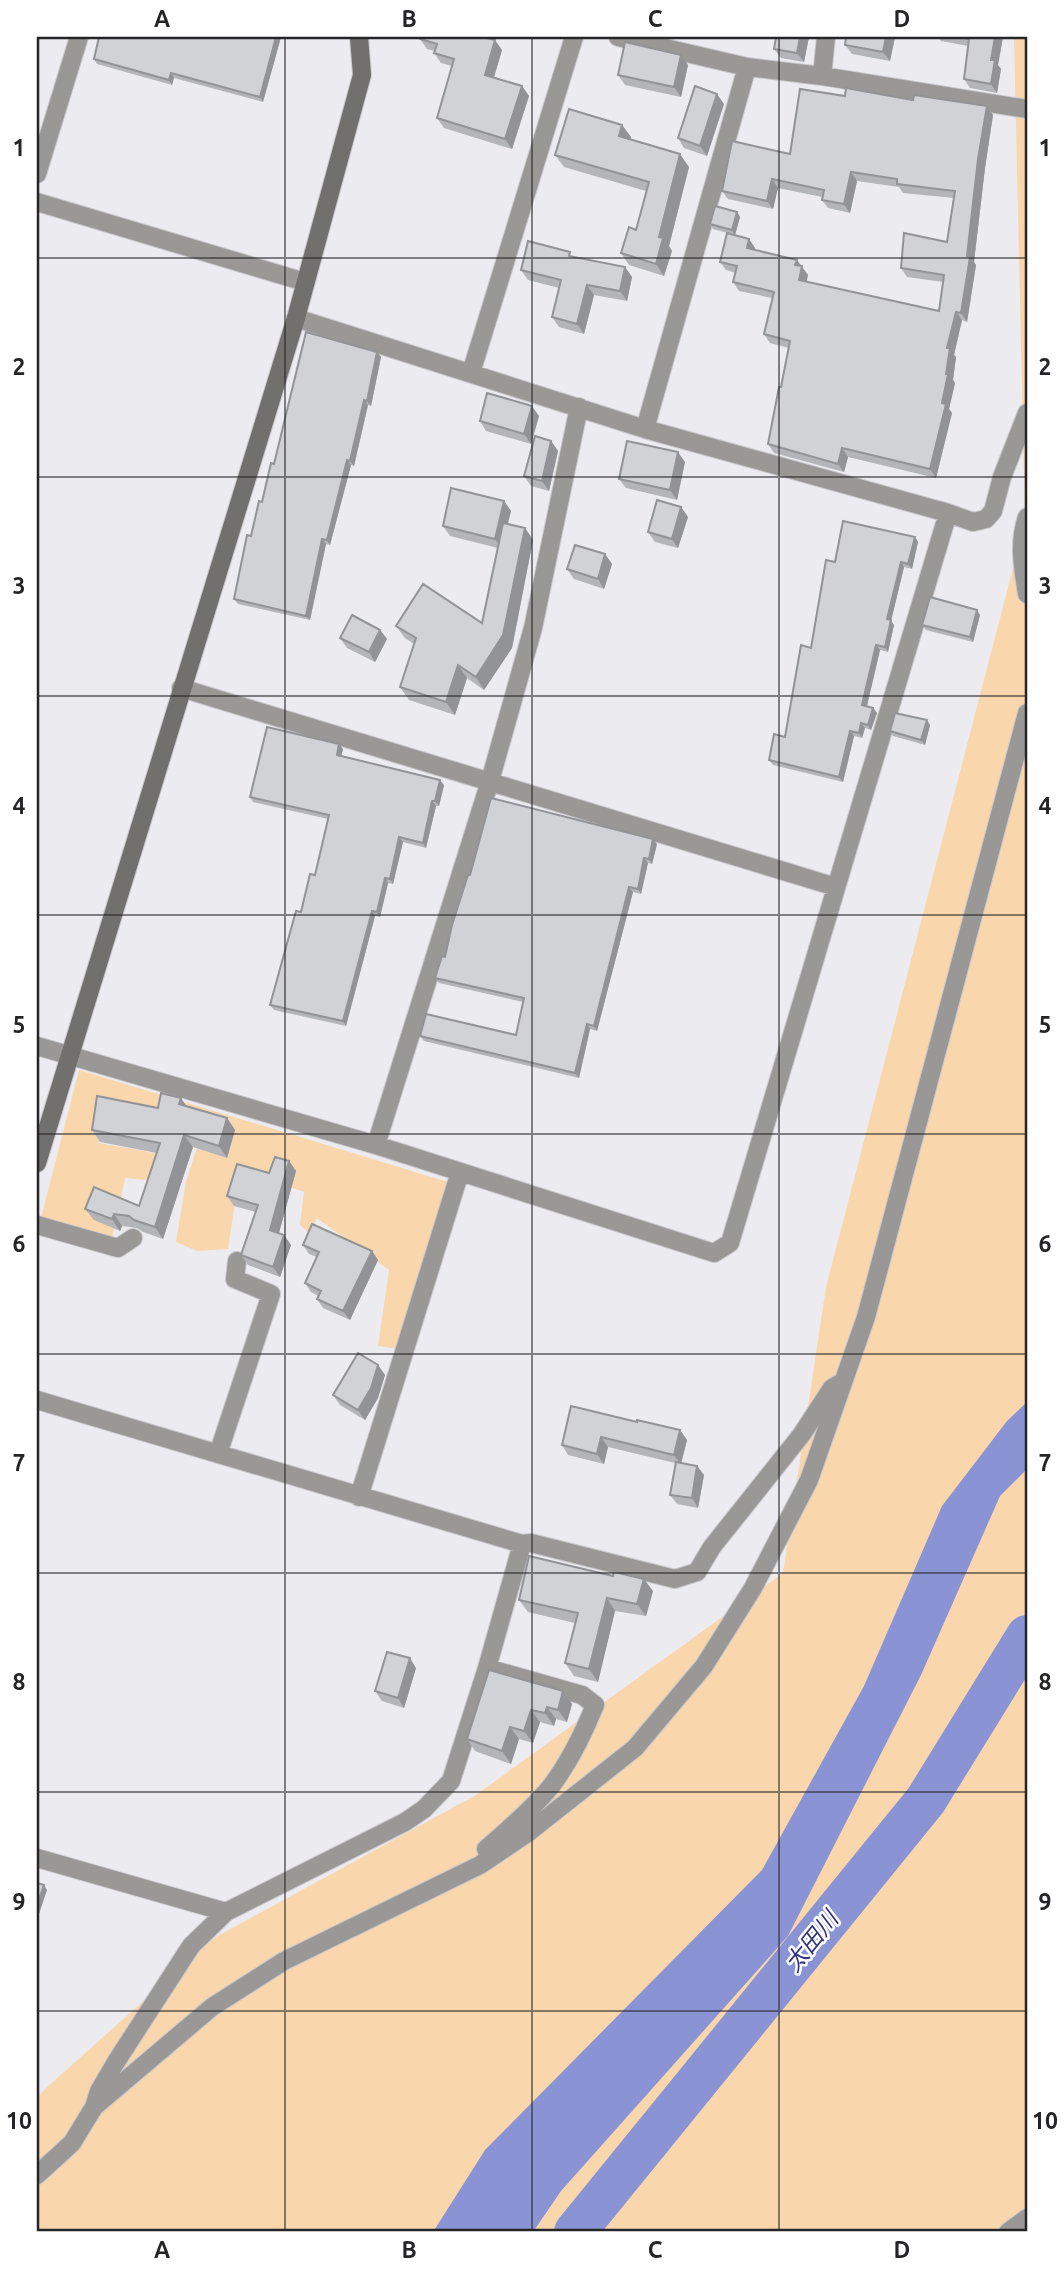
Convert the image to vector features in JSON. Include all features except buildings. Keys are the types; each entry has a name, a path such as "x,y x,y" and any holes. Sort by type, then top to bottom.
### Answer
{"street":[{"path":"37,174 79,37"},
{"path":"37,1163 296,318 362,75 359,37"},
{"path":"471,373 574,37"},
{"path":"618,37 747,67 822,76 1027,109"},
{"path":"822,76 826,37"},
{"path":"645,429 747,67"},
{"path":"37,202 305,282"},
{"path":"296,318 645,429 973,522 986,519 993,511 1002,477 1027,413"},
{"path":"376,1145 491,781 533,628 579,407"},
{"path":"37,1046 376,1145 714,1253 730,1243 947,513"},
{"path":"1027,517 1021,563 1027,594"},
{"path":"181,688 836,887"},
{"path":"94,2107 212,2007 284,1961 489,1859 529,1832 635,1748 704,1666 753,1588 809,1480 866,1317 1027,713"},
{"path":"359,1497 460,1172"},
{"path":"37,1225 118,1248 134,1238"},
{"path":"218,1454 271,1294 235,1279 237,1261"},
{"path":"37,1400 522,1544 531,1543 675,1579 697,1572 712,1547 802,1434 832,1388 842,1382"},
{"path":"37,2175 72,2143 94,2107 99,2091 116,2062 191,1946 226,1912 405,1822 424,1809 451,1781 522,1544"},
{"path":"487,1668 582,1695 596,1705 582,1737 552,1785 518,1821 486,1849 489,1859"},
{"path":"37,1858 226,1912"},
{"path":"1008,2232 1027,2218"}],"shaded area":[{"path":"1014,37 1027,37 1027,2232 37,2232 37,2098 214,1938 476,1795 783,1573 826,1287 1025,522"},
{"path":"79,1070 448,1182 405,1350 378,1346 389,1270 317,1218 310,1234 300,1225 304,1192 240,1169 228,1249 197,1251 176,1242 186,1182 199,1141 106,1108 99,1143 160,1154 148,1180 125,1178 112,1238 41,1218"}],"water":[{"path":"1027,1402 1027,1469 1000,1496 921,1675 788,1936 561,2191 533,2232 433,2232 485,2150 762,1870 864,1686 942,1506 1007,1421"}],"waterway":[{"name":"太田川","path":"575,2232 926,1800 1027,1636"}]}
